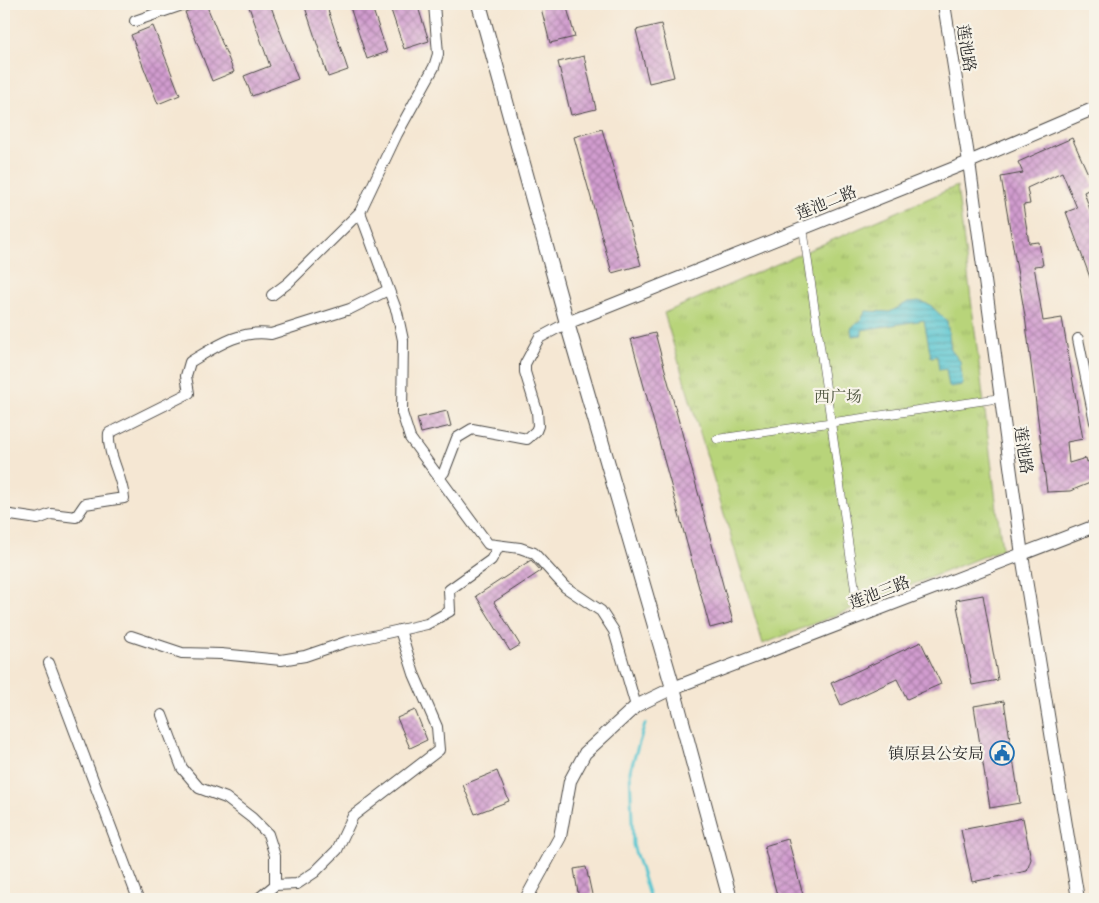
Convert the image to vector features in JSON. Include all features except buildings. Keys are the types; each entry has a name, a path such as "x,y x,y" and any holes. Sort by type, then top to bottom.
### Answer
{"main road":[{"path":"479,4 567,323 674,688 730,899"}],"street":[{"path":"135,21 185,4"},
{"path":"272,295 288,283 360,212 397,134 434,67 438,54 434,4"},
{"name":"莲池路","path":"944,4 969,162 1022,555 1078,899"},
{"name":"莲池二路","path":"567,323 969,162 1095,108"},
{"path":"360,212 388,290 403,340 402,412 410,438 488,544 520,548 534,553 565,587 602,611 614,631 636,706"},
{"path":"803,228 859,617"},
{"path":"4,514 38,519 51,514 76,517 85,504 124,498 122,481 108,446 109,433 189,392 186,376 190,362 226,340 258,332 271,334 350,309 388,290"},
{"path":"439,478 444,472 457,438 472,428 527,439 536,432 538,426 536,410 525,372 525,364 539,338 567,323"},
{"path":"1078,339 1095,422"},
{"path":"717,439 1001,398"},
{"name":"莲池三路","path":"526,899 560,837 570,780 585,753 636,706 674,688 1095,526"},
{"path":"131,636 182,653 221,654 281,660 305,656 346,642 428,624 450,611 449,590 491,560 499,546"},
{"path":"258,899 275,885 297,884 315,872 337,850 353,816 439,750 437,727 414,674 400,630"},
{"path":"49,663 138,899"},
{"path":"162,715 182,768 198,788 226,798 252,818 268,834 275,856 275,885"}],"green space":[{"name":"西广场","path":"957,186 1002,549 763,644 664,313"}],"water":[{"path":"919,301 930,305 947,321 951,350 960,361 963,385 949,387 946,369 939,370 937,356 931,357 924,320 862,330 862,335 852,336 851,328 860,321 866,311 890,312 908,302"}],"waterway":[{"path":"645,724 630,771 633,845 650,899"}],"place":[{"name":"镇原县公安局","path":"1002,753"}]}
